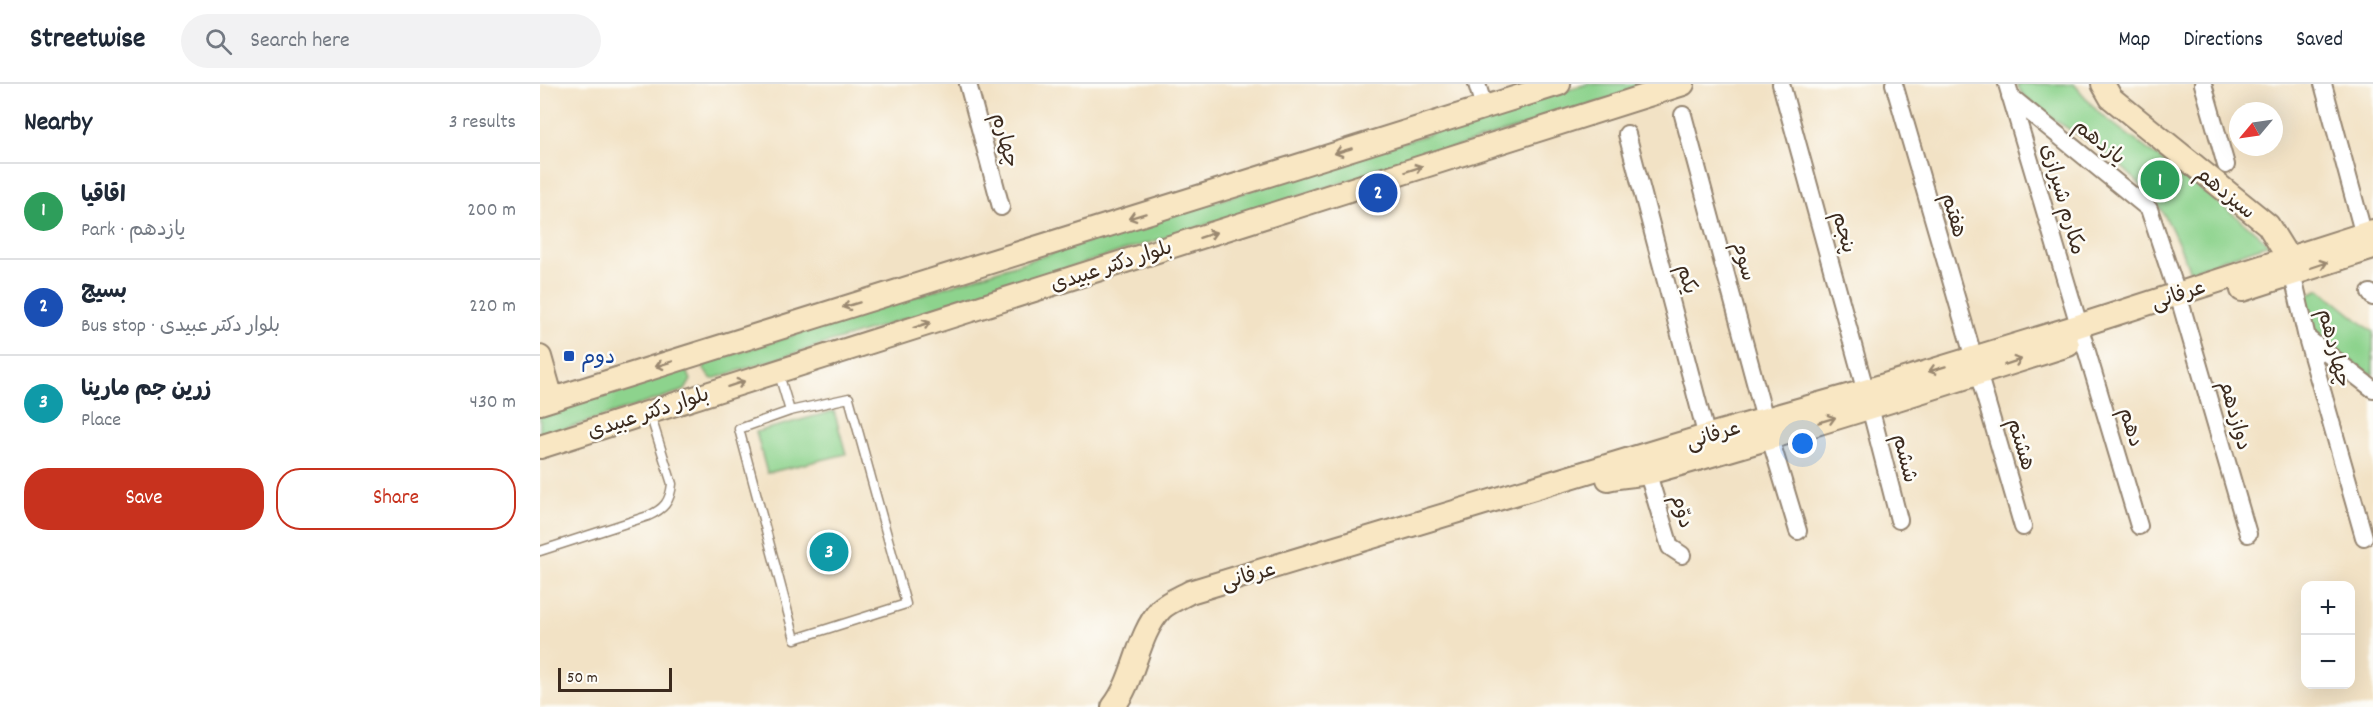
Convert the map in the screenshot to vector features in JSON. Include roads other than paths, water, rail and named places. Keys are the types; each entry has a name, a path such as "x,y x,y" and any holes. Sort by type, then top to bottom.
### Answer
{"street":[{"name":"چهارم","path":"968,84 1001,207"},
{"path":"1478,84 1484,107"},
{"name":"بلوار دکتر عبیدی","path":"546,401 1559,84"},
{"name":"بلوار دکتر عبیدی","path":"540,447 1683,84"},
{"name":"پنجم","path":"1781,84 1868,399"},
{"name":"هفتم","path":"1894,84 1975,366"},
{"name":"سیزدهم","path":"2103,84 2111,98 2268,225 2291,266"},
{"path":"2203,84 2226,165"},
{"path":"2323,84 2369,241"},
{"name":"یازدهم","path":"2009,90 2149,209 2180,301"},
{"name":"مکارم شیرازی","path":"2009,90 2081,333"},
{"name":"سوم","path":"1683,115 1767,428"},
{"name":"یکم","path":"1627,134 1709,445"},
{"name":"عرفانی","path":"1113,707 1134,664 1144,634 1162,608 1190,592 1645,465 1868,399 2369,241"},
{"name":"چهاردهم","path":"2291,266 2307,338 2364,537"},
{"name":"دوازدهم","path":"2180,301 2248,534"},
{"name":"دهم","path":"2081,333 2139,526"},
{"path":"2307,338 2373,389"},
{"path":"540,357 546,401"},
{"name":"هشتم","path":"1975,366 2023,527"},
{"name":"ششم","path":"1868,399 1899,520"},
{"path":"1767,428 1798,531"},
{"name":"عرفانی","path":"1127,707 1137,690 1147,642 1160,619 1182,603 1622,475 1645,465"},
{"name":"دوّم","path":"1645,465 1670,547 1682,555"}],"lane":[{"path":"778,371 790,411"},
{"path":"849,398 906,604 795,639 739,429 790,411 849,398"},
{"path":"540,551 648,516 660,511 666,505 671,495 672,484 649,412"}],"place":[{"name":"اقاقیا","path":"2160,180"},
{"name":"بسیج","path":"1378,193"},
{"name":"دوم","path":"569,356"},
{"name":"زرین جم مارینا","path":"829,552"}]}
